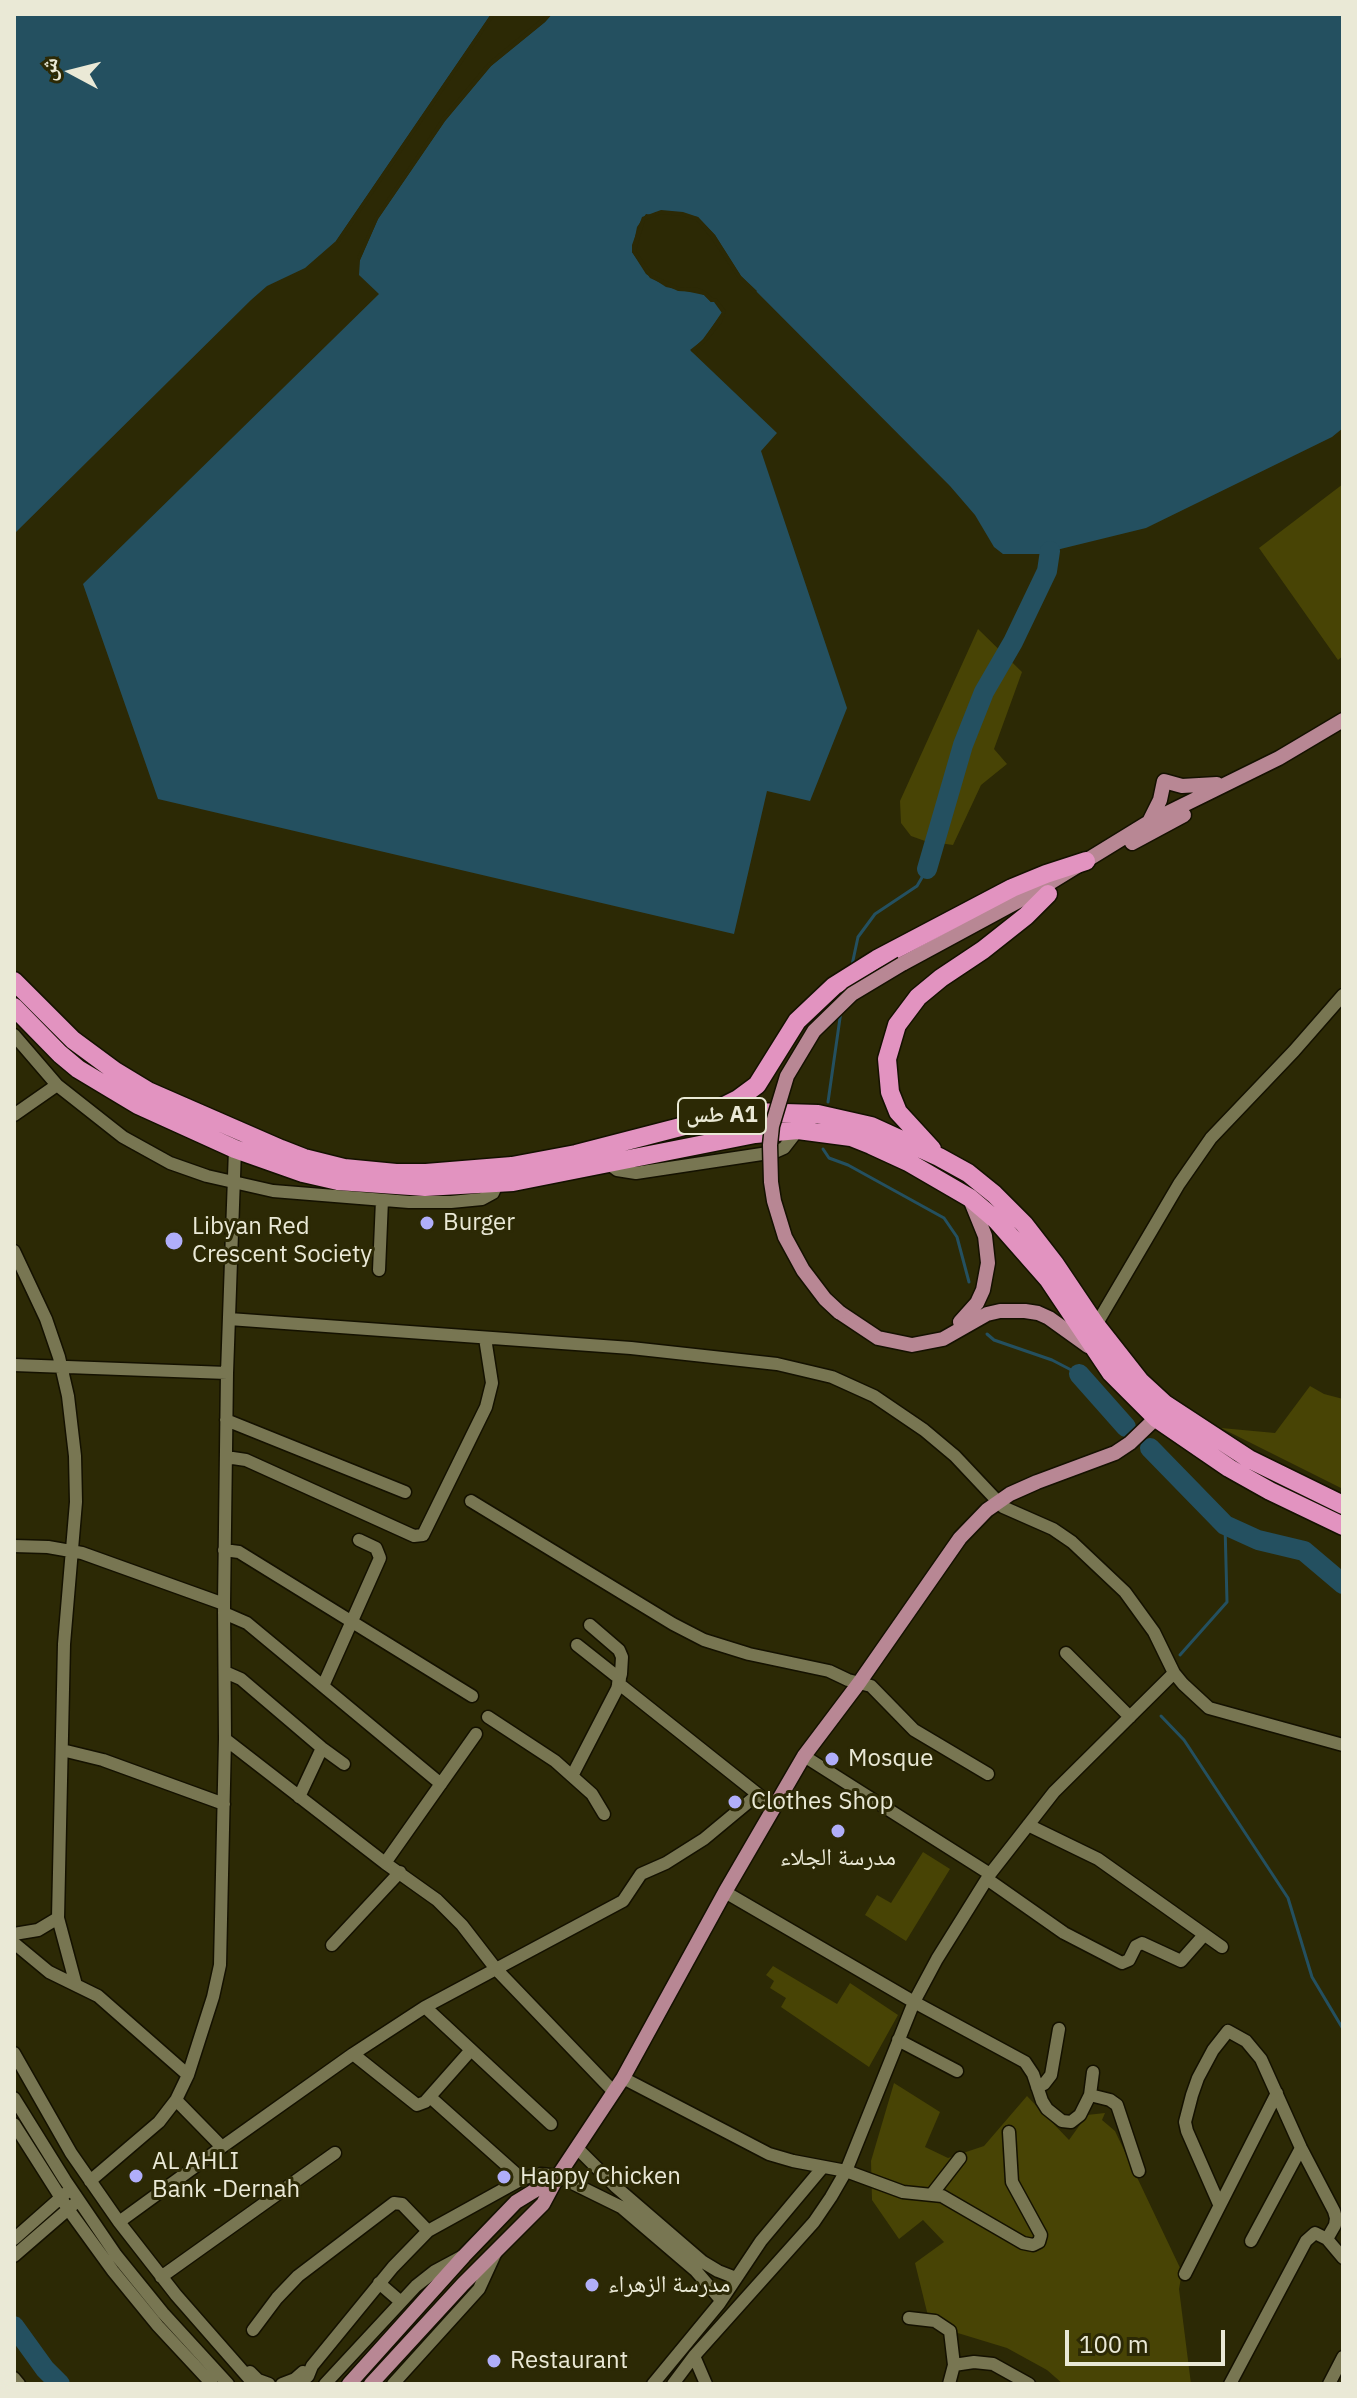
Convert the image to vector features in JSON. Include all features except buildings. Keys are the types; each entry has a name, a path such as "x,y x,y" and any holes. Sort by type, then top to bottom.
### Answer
{"highway":[{"path":"687,1125 748,1093 764,1075 797,1021 834,986 877,959 1012,888 1086,861"},
{"path":"939,1157 898,1112 893,1102 887,1070 892,1036 903,1015 918,997 1026,916 1048,894"},
{"name":"طس A1","path":"14,981 73,1040 148,1091 267,1143 324,1164 396,1173 481,1170 576,1154 727,1115 751,1112 818,1114 871,1126 968,1173 1024,1224 1140,1381 1176,1412 1249,1459 1343,1505"},
{"name":"طس A1","path":"14,1007 60,1054 104,1086 172,1122 235,1149 303,1173 338,1181 425,1187 497,1184 755,1134 798,1130 851,1137 908,1162 970,1198 997,1221 1032,1259 1111,1373 1156,1418 1229,1468 1343,1526"}],"main road":[{"path":"1094,1351 1061,1325 1038,1313 1012,1310 987,1314 943,1339 912,1345 878,1338 842,1309 809,1266 792,1234 784,1208 779,1181 780,1127 795,1079 821,1036 857,1000 904,968 1149,822 1279,758 1343,720"},
{"path":"904,968 1048,894 1142,838 1281,765 1343,728"},
{"path":"1149,822 1160,800 1164,781 1182,786 1225,784"},
{"path":"842,1309 883,1333 906,1338 935,1335 961,1322 977,1303 988,1263 985,1236 970,1198"},
{"path":"371,2384 437,2311 543,2204 623,2078 804,1756 960,1538 976,1520 1004,1498 1037,1482 1115,1453 1156,1418"},
{"path":"352,2381 516,2202 558,2176"}],"street":[{"path":"1096,1325 1179,1184 1211,1138 1343,995"},
{"path":"14,1035 57,1085 137,1146 170,1163 233,1184 294,1194 382,1200 470,1201 490,1196 497,1184"},
{"path":"14,1115 57,1085"},
{"path":"90,2181 159,2122 176,2100 188,2075 220,1965 225,1739 226,1420 235,1149"},
{"path":"379,1270 382,1200"},
{"path":"14,1251 46,1319 62,1367 75,1456 76,1502 64,1644 58,1918 76,1985"},
{"path":"229,1319 686,1353 777,1364 832,1377 860,1388 924,1430 1022,1517 1063,1535 1125,1592 1154,1632 1174,1673 1209,1708 1343,1745"},
{"path":"226,1457 246,1460 414,1536 423,1535 491,1393 485,1338"},
{"path":"14,1365 227,1373"},
{"path":"226,1420 405,1492"},
{"path":"471,1501 704,1640 749,1654 829,1671 876,1690 920,1734 988,1774"},
{"path":"323,1686 380,1558 376,1548 359,1540"},
{"path":"14,1546 71,1551 224,1608 247,1623 441,1784"},
{"path":"224,1550 239,1552 472,1696"},
{"path":"572,1776 619,1681 621,1653 590,1625"},
{"path":"577,1645 774,1807"},
{"path":"1066,1653 1130,1717"},
{"path":"225,1672 241,1679 344,1764"},
{"path":"673,2384 694,2356 814,2222 846,2171 914,2002 988,1877 1054,1792 1174,1673"},
{"path":"488,1717 550,1757 596,1799 604,1814"},
{"path":"385,1863 476,1734"},
{"path":"225,1739 437,1900 462,1925 496,1969 614,2092"},
{"path":"299,1797 322,1748"},
{"path":"62,1750 103,1760 224,1804"},
{"path":"804,1756 988,1877 1064,1933 1120,1962 1127,1962 1136,1946 1142,1943 1181,1961 1204,1935"},
{"path":"119,2222 353,2054 425,2007 623,1901 641,1874 666,1863 704,1839 757,1795"},
{"path":"1028,1825 1098,1859 1222,1947"},
{"path":"332,1945 400,1872"},
{"path":"725,1892 914,2002 1025,2062 1047,2109 1058,2119 1066,2122 1077,2118 1090,2095 1093,2072"},
{"path":"14,1934 38,1930 58,1918"},
{"path":"14,1943 49,1972 98,1996 188,2075"},
{"path":"425,2007 551,2124"},
{"path":"1037,2087 1047,2082 1051,2075 1059,2029"},
{"path":"1219,2204 1185,2122 1198,2078 1226,2032 1231,2032 1255,2050 1335,2214 1335,2225 1327,2239"},
{"path":"898,2040 957,2071"},
{"path":"353,2054 415,2104 422,2104 471,2050"},
{"path":"14,2053 54,2124 119,2222 161,2277 254,2384"},
{"path":"623,2078 769,2154 846,2171 897,2190 946,2198 1030,2246 1040,2239 1040,2231 1012,2182 1009,2132"},
{"path":"1185,2274 1277,2093"},
{"path":"1090,2095 1117,2105 1139,2171"},
{"path":"430,2097 522,2179"},
{"path":"14,2098 116,2255 154,2303 228,2384"},
{"path":"176,2100 222,2147"},
{"path":"14,2124 60,2207 212,2384"},
{"path":"577,2148 616,2187 703,2262 736,2278"},
{"path":"1251,2241 1301,2148"},
{"path":"161,2277 335,2153"},
{"path":"932,2194 960,2158"},
{"path":"653,2384 721,2300 761,2241 823,2167"},
{"path":"282,2384 295,2379 312,2366 379,2283 428,2231 522,2179 541,2174 558,2176 621,2207 696,2271 721,2300"},
{"path":"14,2256 74,2194"},
{"path":"253,2330 298,2276 394,2203 402,2204 428,2231"},
{"path":"14,2239 60,2207"},
{"path":"1230,2384 1306,2241 1315,2233 1327,2239 1343,2258"},
{"path":"393,2384 479,2289 496,2252"},
{"path":"325,2384 401,2302 435,2271 464,2256"},
{"path":"379,2283 401,2302"},
{"path":"909,2318 935,2321 950,2331 954,2365 949,2384"},
{"path":"694,2356 706,2384"},
{"path":"1329,2384 1343,2357"},
{"path":"238,2364 246,2367 258,2380 269,2384"},
{"path":"954,2365 993,2364 1029,2384"},
{"path":"298,2384 308,2376 312,2366"},
{"path":"14,2378 19,2384"}],"shaded area":[{"path":"1343,484 1343,656 1338,660 1259,548"},
{"path":"978,629 1022,672 994,749 1007,764 981,785 953,845 925,841 911,836 901,823 900,801"},
{"path":"1310,1386 1343,1399 1343,1489 1221,1428 1275,1433"},
{"path":"923,1852 950,1869 906,1941 865,1915 877,1895 891,1903"},
{"path":"773,1966 837,2004 850,1983 898,2015 869,2067 781,2007 786,1998 770,1988 774,1981 766,1975"},
{"path":"894,2083 940,2112 925,2147 948,2158 984,2146 1027,2096 1069,2140 1087,2115 1105,2113 1102,2120 1115,2131 1182,2272 1179,2289 1191,2384 1063,2384 1047,2370 1007,2348 938,2327 928,2316 915,2263 944,2242 923,2220 899,2239 872,2200 871,2161"}],"water":[{"path":"14,14 491,14 336,241 305,268 267,286 251,300 14,534"},
{"path":"552,14 1343,14 1343,428 1332,437 1146,528 1040,554 1003,554 994,547 975,515 950,486 741,276 715,235 698,217 656,212 646,214 637,227 632,252 646,274 666,287 704,295 722,313 691,351 777,433 761,451 847,708 810,801 767,791 734,934 158,799 83,584 379,294 359,275 360,260 378,219 445,121 491,66"}],"pier":[{"path":"491,14 495,14 339,243 336,241"},
{"path":"547,14 552,14 491,66 445,121 378,219 360,260 357,258 375,217 442,118 488,63"},
{"path":"661,210 698,217 715,235 741,276 757,291 754,294 738,278 696,220 661,214 645,220 636,251 653,275 679,287 705,291 717,299 726,311 722,322 696,350 696,355 690,350 704,339 722,312 715,302 704,295 678,291 650,278 632,252 642,217"}],"waterway":[{"path":"927,869 963,745 984,692 1013,642 1047,571 1050,551"},
{"path":"852,965 858,937 875,914 917,886 927,869"},
{"path":"828,1102 841,1011"},
{"path":"823,1149 829,1158 848,1165 944,1218 957,1237 969,1282"},
{"path":"987,1334 994,1340 1052,1360 1079,1374"},
{"path":"1079,1374 1126,1427"},
{"path":"1150,1448 1225,1525 1258,1540 1304,1551 1343,1584"},
{"path":"1180,1655 1227,1602 1225,1525"},
{"path":"1161,1716 1184,1740 1288,1898 1312,1977 1343,2029"},
{"path":"14,2326 45,2369 60,2384"}],"place":[{"name":"Burger","path":"427,1223"},
{"name":"Libyan Red Crescent Society","path":"174,1241"},
{"name":"Mosque","path":"832,1759"},
{"name":"Clothes Shop","path":"735,1802"},
{"name":"مدرسة الجلاء","path":"838,1831"},
{"name":"AL AHLI Bank -Dernah","path":"136,2176"},
{"name":"Happy Chicken","path":"504,2177"},
{"name":"مدرسة الزهراء","path":"592,2285"},
{"name":"Restaurant","path":"494,2361"}]}
